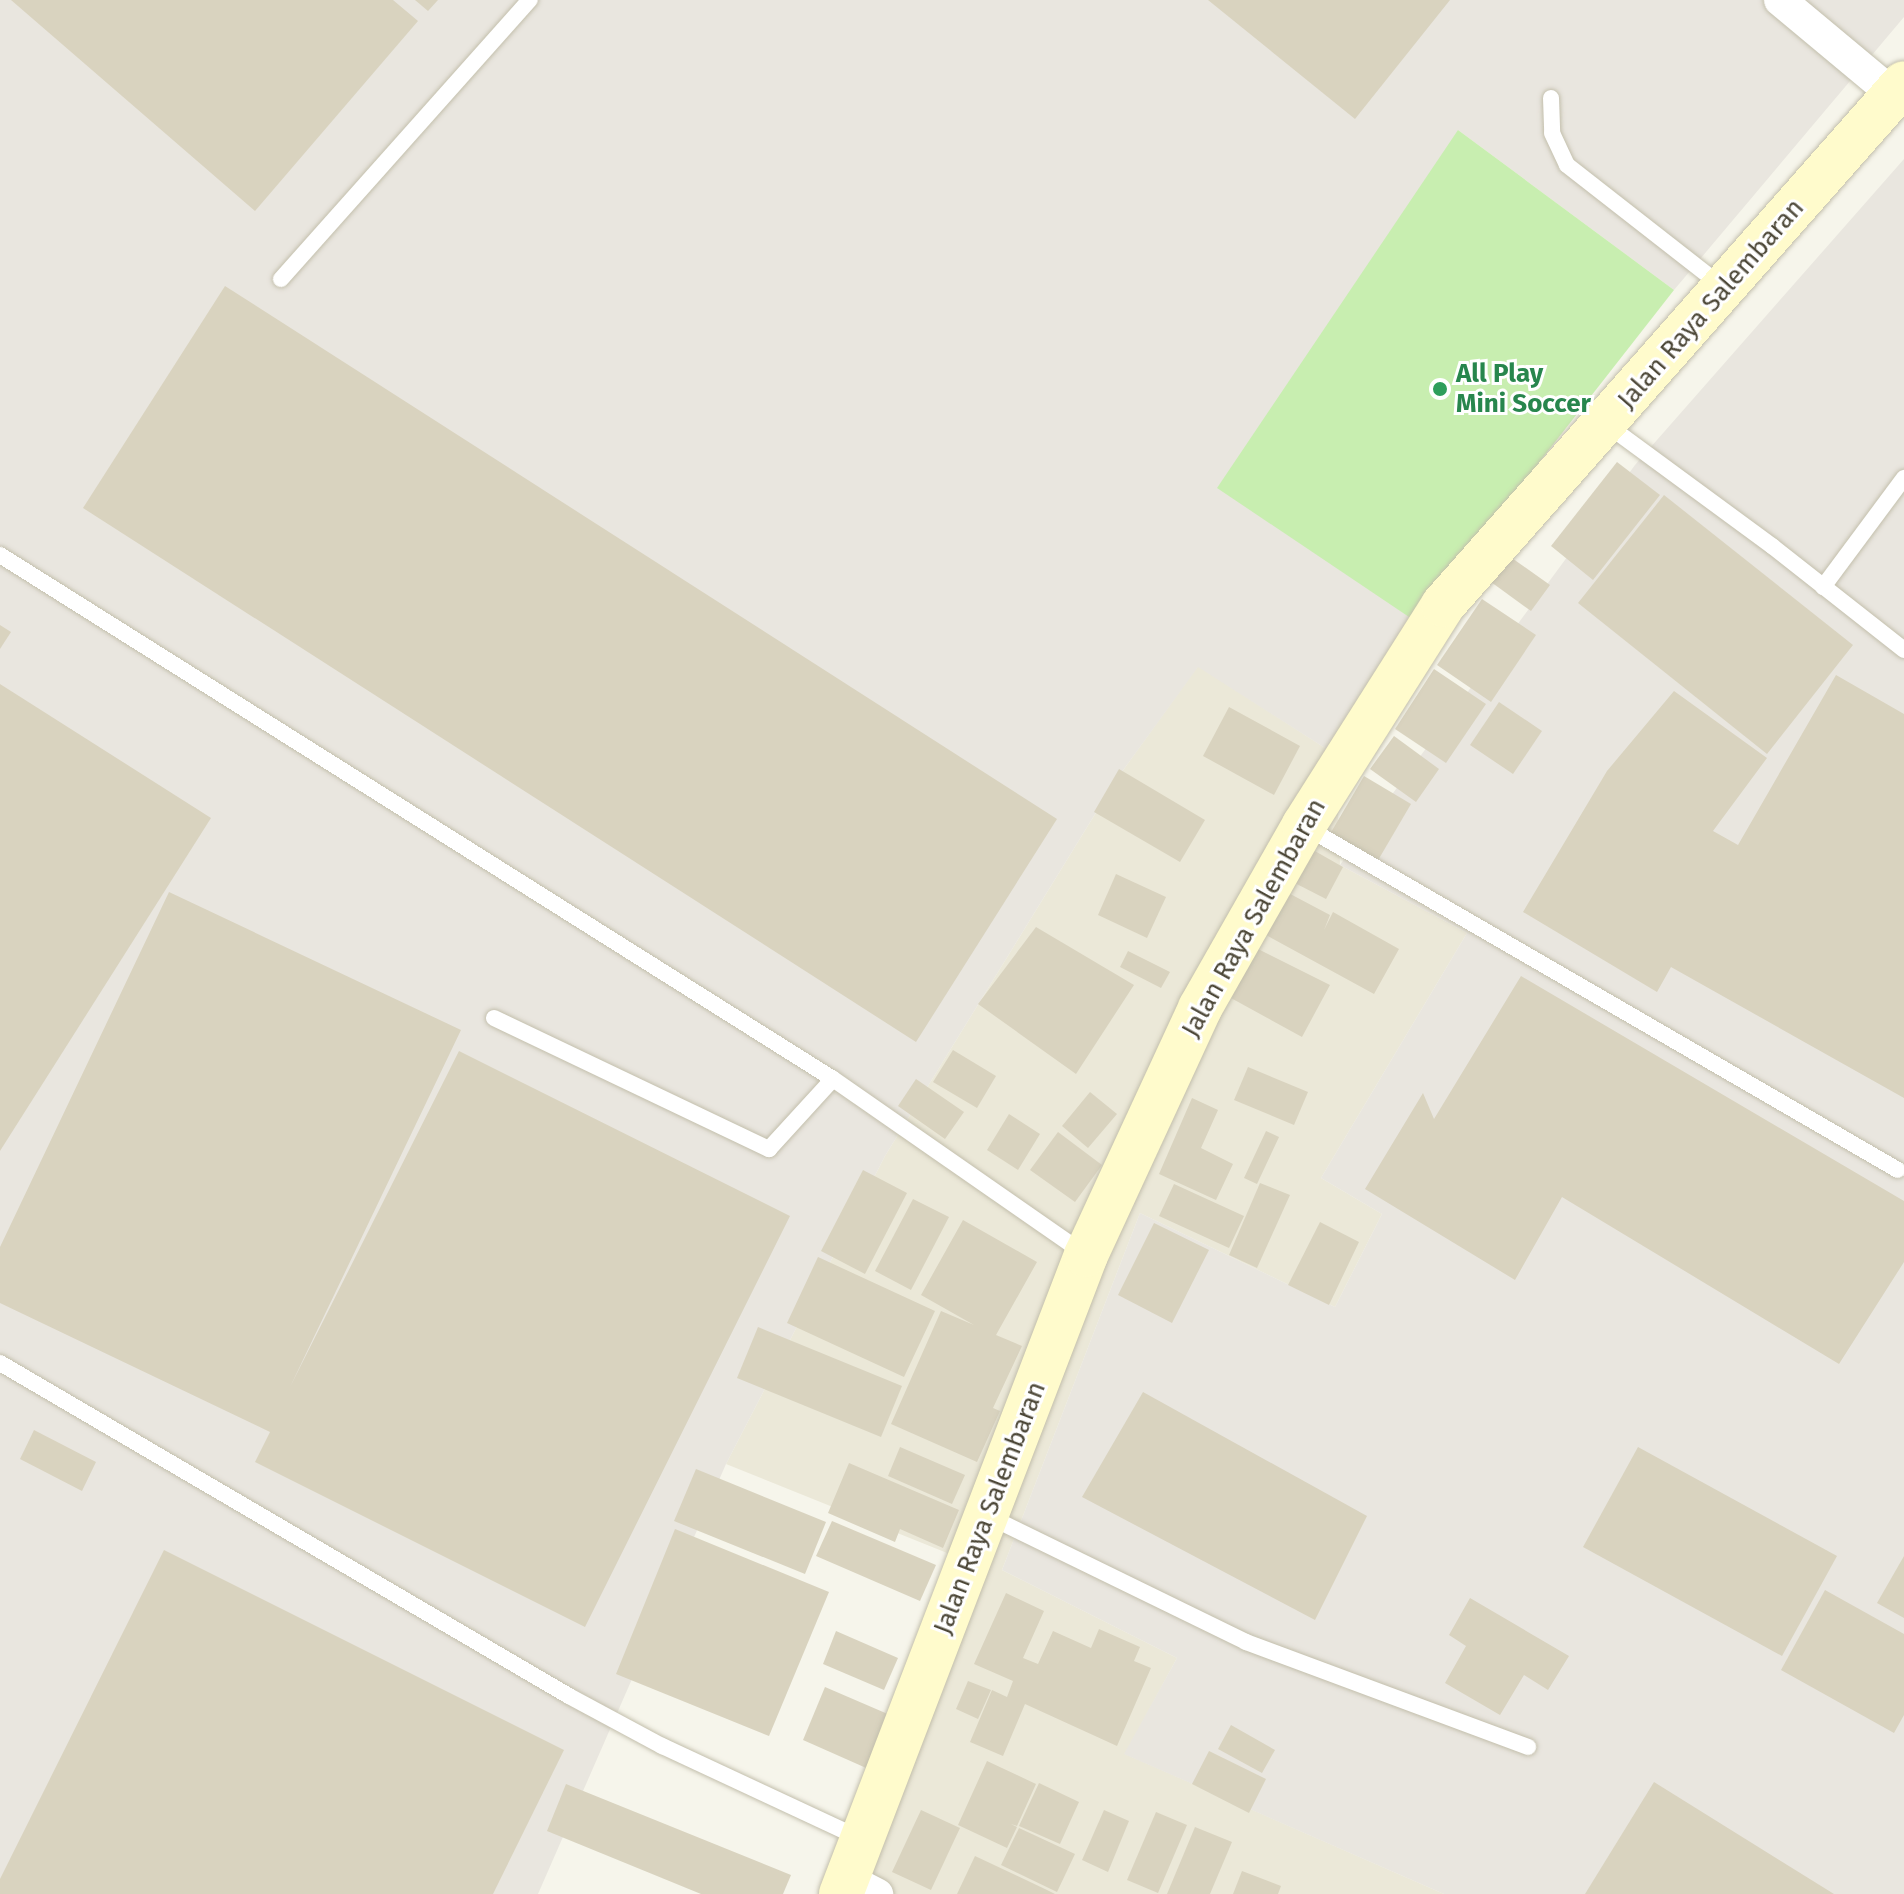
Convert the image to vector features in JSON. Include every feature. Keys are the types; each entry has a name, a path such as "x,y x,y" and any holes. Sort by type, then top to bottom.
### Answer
{"main road":[{"name":"Jalan Raya Salembaran","path":"855,1889 864,1840 1086,1255 1200,1008 1304,825 1443,605 1899,89"}],"street":[{"path":"1780,0 1899,89"}],"lane":[{"path":"281,279 530,0"},
{"path":"1551,98 1552,133 1567,165 1725,288"},
{"path":"1606,424 1904,650"},
{"path":"1823,587 1904,478"},
{"path":"0,555 833,1079 1086,1255"},
{"path":"1304,825 1898,1170"},
{"path":"494,1018 769,1149 833,1079"},
{"path":"0,1363 569,1696 662,1746 864,1840"},
{"path":"987,1515 1246,1642 1528,1747"}],"shaded area":[{"path":"0,0 1904,0 1904,17 1674,290 1458,130 1415,621 1336,755 1198,667 1116,780 885,1156 726,1464 538,1894 0,1894"},
{"path":"1904,159 1904,1894 1444,1894 1124,1754 1177,1658 1002,1570 1140,1213 1335,1307 1382,1214 1321,1178 1467,933 1340,865 1635,465"},
{"path":"1198,666 1336,755 1340,865 1467,933 1321,1178 1382,1214 1335,1307 1140,1213 1002,1570 1177,1658 1125,1754 1444,1894 829,1894 957,1557 726,1464 885,1156 1116,780"}],"green space":[{"name":"All Play Mini Soccer","path":"1458,130 1674,290 1415,621 1217,488"}],"building":[{"path":"11,0 393,0 418,21 255,211"},
{"path":"415,0 438,0 428,11"},
{"path":"1208,0 1450,0 1355,119"},
{"path":"225,286 1057,819 916,1042 83,508"},
{"path":"1617,462 1660,495 1593,580 1551,546"},
{"path":"1664,495 1853,645 1767,754 1578,603"},
{"path":"1509,556 1550,585 1531,611 1491,582"},
{"path":"1482,599 1536,635 1491,702 1437,665"},
{"path":"0,625 11,632 0,649"},
{"path":"1434,669 1486,704 1446,763 1395,729"},
{"path":"1836,675 1904,714 1904,1098 1671,967 1657,992 1523,912 1607,771 1674,691 1767,758 1713,831 1738,845"},
{"path":"0,684 211,818 0,1151"},
{"path":"1499,702 1542,731 1513,774 1470,745"},
{"path":"1229,707 1300,746 1274,795 1203,756"},
{"path":"1394,736 1439,769 1416,802 1370,769"},
{"path":"1119,769 1205,820 1180,862 1094,812"},
{"path":"1364,776 1411,804 1377,862 1330,834"},
{"path":"1306,846 1343,867 1326,899 1287,879"},
{"path":"1116,874 1166,897 1147,938 1098,915"},
{"path":"1277,887 1330,915 1324,930 1333,912 1399,949 1374,994 1255,929"},
{"path":"169,892 461,1030 290,1387 459,1051 790,1216 585,1627 255,1462 270,1432 0,1303 0,1247"},
{"path":"1036,927 1134,985 1076,1074 978,1004"},
{"path":"1246,943 1330,985 1302,1037 1220,992"},
{"path":"1128,951 1170,972 1161,988 1120,967"},
{"path":"1521,976 1904,1201 1904,1262 1839,1364 1562,1197 1515,1280 1365,1189 1423,1093 1434,1119"},
{"path":"953,1050 996,1076 977,1108 933,1082"},
{"path":"1248,1067 1308,1092 1294,1125 1234,1100"},
{"path":"916,1079 964,1112 945,1139 898,1106"},
{"path":"1090,1092 1117,1114 1088,1148 1062,1126"},
{"path":"1192,1098 1218,1110 1201,1148 1233,1164 1216,1200 1159,1174"},
{"path":"1009,1114 1040,1134 1018,1170 987,1150"},
{"path":"1266,1131 1279,1137 1257,1184 1244,1178"},
{"path":"1058,1132 1102,1165 1075,1202 1030,1170"},
{"path":"863,1170 907,1193 865,1274 821,1251"},
{"path":"1260,1183 1290,1195 1257,1268 1229,1255"},
{"path":"1174,1184 1244,1216 1229,1248 1159,1216"},
{"path":"913,1199 949,1217 911,1290 875,1271"},
{"path":"963,1220 1037,1262 996,1335 1022,1346 993,1408 1000,1411 977,1462 891,1424 941,1311 974,1325 921,1295"},
{"path":"1320,1222 1359,1242 1329,1305 1288,1285"},
{"path":"1154,1223 1209,1250 1172,1323 1118,1295"},
{"path":"818,1257 935,1311 904,1377 787,1323"},
{"path":"758,1327 902,1386 881,1437 737,1378"},
{"path":"1143,1392 1367,1516 1315,1620 1082,1497"},
{"path":"34,1430 96,1462 82,1491 20,1459"},
{"path":"900,1447 965,1475 952,1504 888,1476"},
{"path":"1638,1447 1837,1556 1782,1656 1583,1547"},
{"path":"849,1463 959,1510 943,1548 900,1529 895,1542 828,1513"},
{"path":"696,1469 826,1522 805,1574 674,1521"},
{"path":"832,1521 936,1565 920,1601 816,1556"},
{"path":"675,1529 829,1592 769,1736 616,1674"},
{"path":"164,1550 564,1750 493,1894 0,1894 0,1879"},
{"path":"1904,1556 1904,1618 1877,1603"},
{"path":"1825,1590 1904,1634 1904,1715 1894,1733 1781,1670"},
{"path":"1006,1593 1044,1611 1023,1658 1038,1664 1053,1631 1091,1648 1099,1629 1140,1647 1134,1661 1151,1668 1117,1746 1025,1704 1003,1756 970,1742 992,1690 1007,1697 1013,1681 974,1664"},
{"path":"1470,1598 1569,1656 1548,1690 1524,1675 1500,1715 1445,1683 1466,1646 1449,1635"},
{"path":"836,1631 898,1658 884,1690 823,1664"},
{"path":"968,1681 991,1690 978,1719 956,1709"},
{"path":"825,1687 897,1718 873,1771 803,1740"},
{"path":"1231,1725 1275,1750 1262,1773 1218,1749"},
{"path":"1209,1751 1266,1779 1249,1813 1192,1784"},
{"path":"987,1761 1036,1784 1017,1826 1011,1824 1017,1827 1007,1848 958,1825"},
{"path":"1654,1782 1834,1894 1585,1894"},
{"path":"1039,1783 1079,1802 1060,1844 1019,1826"},
{"path":"566,1784 791,1875 783,1894 701,1894 547,1831"},
{"path":"921,1810 960,1828 931,1890 892,1872"},
{"path":"1104,1810 1129,1821 1108,1872 1082,1860"},
{"path":"1156,1812 1187,1825 1158,1893 1127,1880"},
{"path":"1195,1827 1232,1842 1210,1894 1167,1894"},
{"path":"1019,1828 1075,1854 1057,1892 1001,1865"},
{"path":"975,1856 1047,1890 1055,1894 957,1894"},
{"path":"1242,1871 1281,1886 1278,1894 1233,1894"}],"place":[{"name":"All Play Mini Soccer","path":"1440,389"}]}
